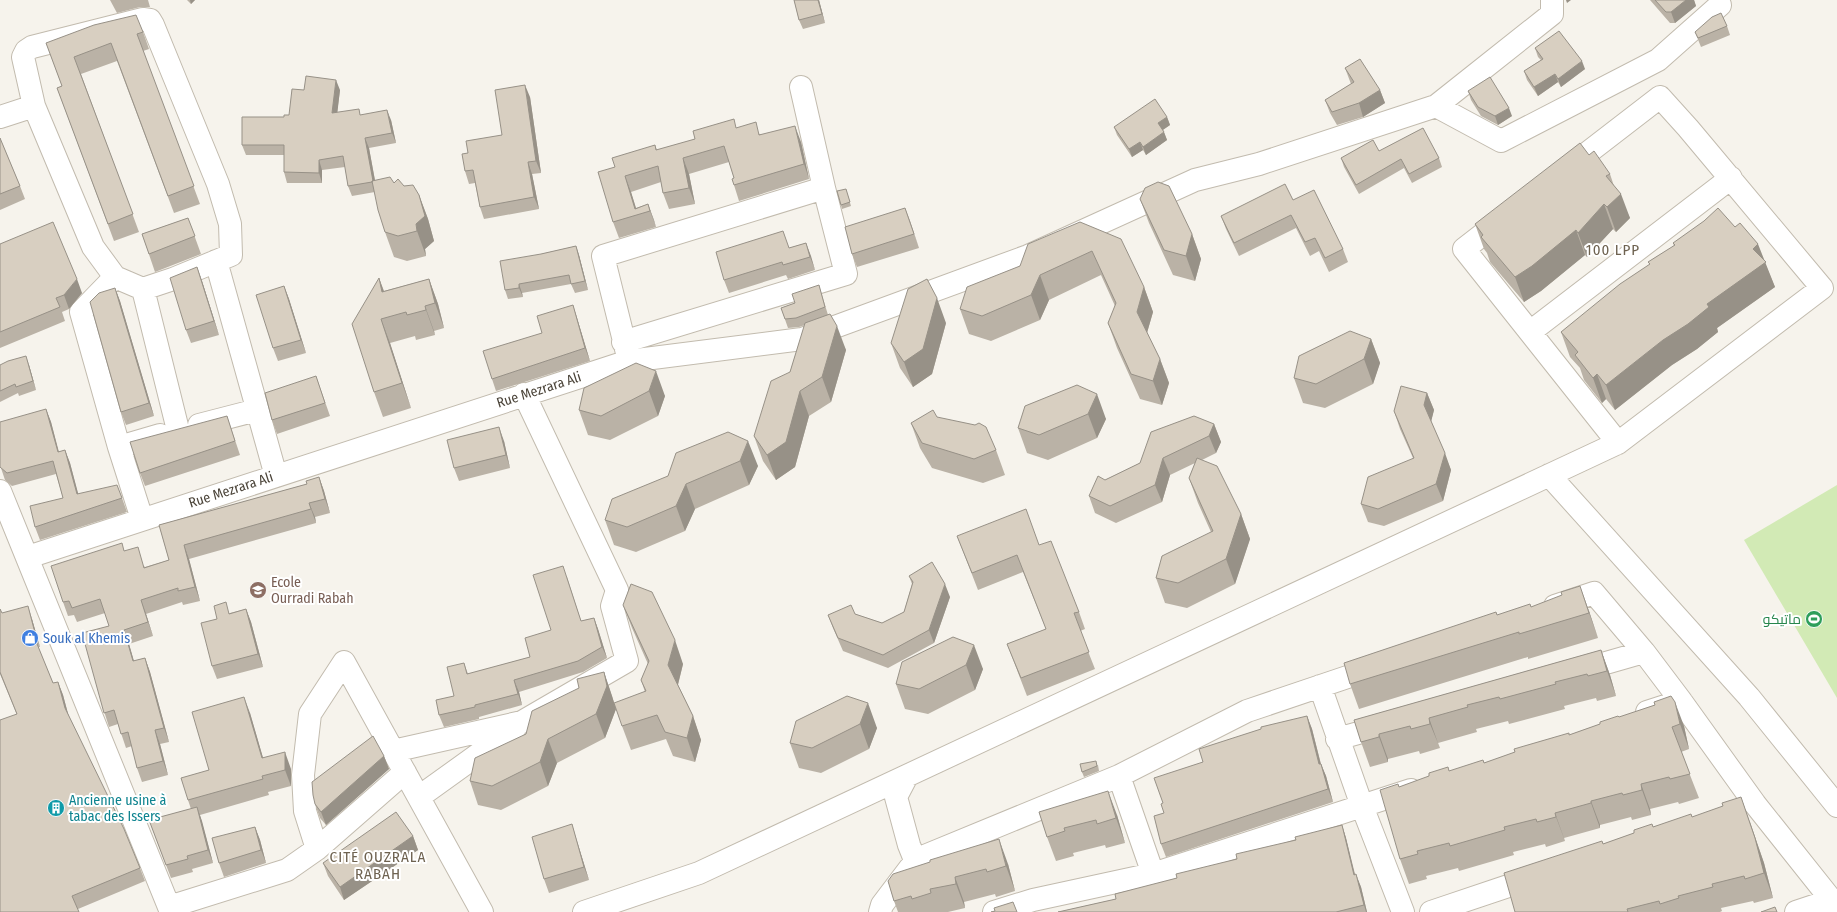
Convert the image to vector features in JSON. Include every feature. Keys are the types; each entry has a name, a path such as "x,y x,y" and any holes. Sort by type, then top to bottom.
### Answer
{"street":[{"path":"626,351 802,339 1028,256 1195,180 1259,164 1436,106 1552,14 1552,0"},
{"path":"1436,106 1501,141 1658,60 1720,5"},
{"path":"143,19 150,20 218,184 230,224 231,255 216,261 143,289 115,277 93,247 34,106 23,57 26,50 32,47 143,19"},
{"path":"584,912 699,873 1618,443 1822,288 1731,178 1660,97 1658,60"},
{"path":"626,351 846,274 824,188 801,87"},
{"path":"1550,182 1660,97"},
{"path":"0,117 34,106"},
{"path":"1530,332 1731,178"},
{"path":"626,351 603,256 824,188"},
{"path":"1519,206 1464,249 1618,443"},
{"path":"216,261 276,476"},
{"path":"115,277 81,312 119,447 142,519"},
{"path":"143,289 178,430"},
{"name":"Rue Mezrara Ali","path":"28,557 524,394 626,351"},
{"path":"419,797 522,722 627,661 612,606 617,590 524,394"},
{"path":"119,447 178,430 258,410"},
{"path":"1549,475 1749,697 1837,806"},
{"path":"0,491 170,910 287,870 317,849 405,772"},
{"path":"1535,613 1594,593 1644,652 1681,700 1755,804 1834,904 1796,912"},
{"path":"1560,676 1644,652"},
{"path":"880,912 882,905 915,860 1120,776 1247,711 1394,661"},
{"path":"317,849 305,811 303,775 310,714 344,662 482,912"},
{"path":"1320,686 1337,739 1403,912"},
{"path":"1629,718 1681,700"},
{"path":"1337,739 1406,719"},
{"path":"393,751 522,722"},
{"path":"907,776 896,797 909,845 915,860"},
{"path":"1120,776 1153,874"},
{"path":"994,912 1035,906 1153,874 1429,784"},
{"path":"1732,812 1755,804"},
{"path":"1431,912 1552,872"}],"green space":[{"name":"ماتيكو","path":"1837,485 1837,698 1744,540"}],"building":[{"path":"794,0 818,0 822,14 799,20"},
{"path":"1655,0 1686,0 1671,12 1666,12"},
{"path":"1721,13 1727,26 1698,38 1695,32 1712,17"},
{"path":"136,15 143,32 137,34 194,186 168,196 111,43 74,57 133,214 108,224 57,88 62,86 46,43 94,25"},
{"path":"1559,31 1582,61 1558,79 1555,74 1534,87 1524,71 1543,59 1535,48"},
{"path":"1360,59 1380,90 1359,103 1332,112 1325,100 1354,82 1345,68"},
{"path":"306,76 336,80 332,113 359,109 360,115 387,110 392,133 365,138 372,182 348,186 343,156 319,160 319,173 284,172 284,145 242,145 242,117 284,117 284,115 289,115 292,89 304,90"},
{"path":"1490,77 1509,108 1495,116 1478,107 1468,91"},
{"path":"525,85 536,161 528,162 534,197 480,207 473,170 465,171 462,154 468,153 466,141 502,135 495,90"},
{"path":"1155,99 1167,117 1158,123 1164,132 1143,147 1140,142 1129,149 1114,127"},
{"path":"734,119 736,128 756,122 759,135 795,126 804,164 734,185 732,179 734,178 724,146 683,158 689,188 663,193 658,166 625,176 635,209 648,204 650,211 613,222 598,172 615,167 612,158 655,145 656,150 695,139 693,131"},
{"path":"1423,128 1439,158 1409,174 1401,159 1356,185 1341,158 1373,140 1379,151"},
{"path":"0,138 20,186 0,194"},
{"path":"1580,143 1589,155 1594,151 1610,174 1606,176 1621,194 1607,207 1604,204 1578,233 1576,230 1532,266 1515,277 1481,237 1483,235 1475,224"},
{"path":"390,177 394,183 398,179 404,186 413,185 419,195 425,216 416,224 417,231 398,236 385,232 378,210 372,181"},
{"path":"1158,182 1169,186 1192,234 1186,256 1164,250 1140,199 1145,188"},
{"path":"1285,184 1293,200 1314,190 1343,249 1325,258 1315,238 1305,242 1291,215 1234,243 1221,216"},
{"path":"846,189 850,202 841,205 837,191"},
{"path":"905,208 914,234 852,254 845,227"},
{"path":"1718,208 1735,227 1740,223 1758,244 1753,249 1766,262 1707,304 1709,307 1688,324 1663,340 1606,385 1597,374 1593,378 1575,355 1578,352 1561,332 1620,284 1650,264 1648,262 1675,245 1673,243 1704,221"},
{"path":"188,218 195,236 149,254 142,234"},
{"path":"53,222 77,279 64,295 56,298 60,307 0,332 0,244"},
{"path":"1080,222 1121,239 1144,287 1137,312 1160,359 1153,381 1131,374 1108,323 1116,303 1092,251 1040,275 1031,295 982,316 960,309 967,287 1020,266 1028,244"},
{"path":"783,231 789,248 806,243 810,257 783,265 782,262 724,280 716,252"},
{"path":"576,246 585,281 571,284 569,275 519,284 519,288 505,290 500,261"},
{"path":"197,267 214,321 186,330 170,278"},
{"path":"379,278 382,292 429,279 435,303 425,306 426,310 407,315 406,312 381,319 402,383 374,392 352,324"},
{"path":"927,279 937,298 923,349 904,362 891,343 908,289"},
{"path":"819,285 825,307 796,318 785,319 781,308 795,303 792,294"},
{"path":"284,286 301,340 273,348 256,295"},
{"path":"115,288 149,403 121,412 90,302 99,293"},
{"path":"573,305 585,348 492,379 483,351 542,333 537,316"},
{"path":"830,314 837,326 822,377 800,391 786,442 767,455 754,436 771,381 790,372 805,323"},
{"path":"1350,331 1371,339 1364,359 1316,384 1294,378 1299,356"},
{"path":"26,356 33,381 16,387 15,384 0,391 0,365"},
{"path":"636,363 656,371 649,391 601,416 579,410 584,388"},
{"path":"316,376 325,403 272,420 265,393"},
{"path":"1077,385 1097,394 1088,414 1039,435 1018,428 1025,406"},
{"path":"1401,386 1427,393 1424,405 1445,453 1436,484 1378,509 1361,504 1368,477 1414,458 1394,411"},
{"path":"46,409 58,452 65,450 77,494 117,485 122,498 35,527 30,506 63,498 53,461 7,473 0,467 0,422"},
{"path":"933,410 937,417 975,425 979,423 986,427 996,450 974,459 922,443 911,423"},
{"path":"227,416 235,441 140,473 130,442"},
{"path":"1194,416 1214,424 1209,436 1163,458 1155,485 1110,506 1089,496 1098,476 1105,480 1140,463 1151,432"},
{"path":"499,427 506,455 454,468 447,440"},
{"path":"728,432 748,441 740,461 686,484 676,506 627,527 605,520 612,499 668,476 676,453"},
{"path":"1197,458 1217,466 1241,514 1226,559 1178,583 1156,578 1162,556 1213,531 1189,478"},
{"path":"319,477 325,499 309,503 311,509 184,545 195,587 178,591 178,588 141,600 148,622 124,630 133,661 145,658 164,728 155,730 163,761 137,768 128,732 121,734 114,710 104,713 82,633 109,626 100,599 72,608 69,601 63,602 51,566 122,543 124,551 138,547 144,568 169,560 159,525 307,484 306,481"},
{"path":"1026,509 1039,545 1051,541 1079,612 1074,613 1089,652 1021,678 1007,644 1046,629 1017,555 972,573 957,536"},
{"path":"932,562 945,584 929,630 883,655 838,638 828,615 851,605 855,614 882,623 904,612 913,582 909,576"},
{"path":"563,566 581,621 594,618 602,647 578,661 514,680 518,694 475,705 475,707 439,715 436,700 454,696 447,667 464,663 467,674 530,657 525,638 551,630 533,575"},
{"path":"631,584 652,592 675,640 668,665 693,716 687,738 665,732 657,715 622,726 614,703 646,691 641,680 649,661 623,605"},
{"path":"1580,586 1589,613 1519,634 1519,632 1350,684 1344,663 1496,612 1497,615 1530,604 1531,607 1562,595 1561,592"},
{"path":"226,602 229,614 246,609 258,654 212,666 201,623 217,619 214,606"},
{"name":"Ancienne usine à tabac des Issers","path":"28,606 35,633 33,634 53,683 58,682 65,708 124,829 140,868 72,896 79,912 0,912 0,720 17,714 0,672 0,609 2,613"},
{"path":"953,637 974,645 966,665 919,689 896,684 902,662"},
{"path":"1601,650 1607,671 1588,676 1587,674 1555,682 1556,684 1500,699 1499,697 1467,705 1468,707 1429,718 1430,724 1411,729 1410,726 1379,734 1379,737 1361,742 1354,720"},
{"path":"604,672 607,686 596,714 548,739 540,762 492,786 470,781 475,758 526,734 532,711 579,688 577,679"},
{"path":"847,696 868,703 860,724 812,748 790,743 796,721"},
{"path":"1671,696 1675,702 1680,724 1672,727 1690,774 1670,779 1669,777 1641,784 1642,790 1623,795 1622,793 1591,801 1591,803 1555,813 1556,817 1537,822 1536,819 1504,827 1505,830 1450,846 1449,843 1417,851 1418,854 1400,859 1380,790 1398,784 1399,787 1429,776 1429,773 1448,767 1449,771 1483,760 1484,763 1515,752 1514,749 1569,733 1569,735 1600,724 1600,722 1655,705 1654,702"},
{"path":"244,697 262,758 285,752 285,770 262,776 263,779 188,800 181,778 209,770 192,712"},
{"path":"1307,716 1319,764 1321,764 1328,789 1161,844 1154,816 1164,813 1161,804 1163,803 1154,778 1203,762 1199,749 1261,729 1261,727"},
{"path":"373,736 384,756 321,812 315,804 312,782"},
{"path":"1096,761 1097,766 1082,772 1080,764"},
{"path":"1108,791 1116,818 1097,824 1096,820 1064,828 1065,831 1047,837 1039,812"},
{"path":"1741,797 1755,838 1764,873 1745,879 1744,876 1712,884 1713,887 1678,896 1679,898 1660,904 1659,901 1627,909 1628,912 1515,912 1504,873 1602,841 1603,844 1634,833 1634,830 1652,824 1653,827 1691,814 1692,817 1723,806 1722,803"},
{"path":"197,807 208,850 187,856 188,859 166,865 149,820"},
{"path":"396,812 413,836 340,887 323,863"},
{"path":"572,824 584,867 544,879 532,837"},
{"path":"1342,825 1354,875 1356,874 1364,905 1336,912 1058,912 1116,899 1115,894 1177,878 1176,874 1237,859 1236,854 1296,840 1295,837"},
{"path":"255,827 261,850 219,863 212,838"},
{"path":"999,839 1006,866 987,872 986,869 955,877 956,884 930,889 931,893 912,899 911,896 894,901 888,881 893,874 930,862 930,860"},
{"path":"1013,902 1017,912 991,912 995,911 994,908"},
{"path":"1775,907 1777,912 1761,912"}],"place":[{"name":"Ecole Ourradi Rabah","path":"258,590"},
{"name":"ماتيكو","path":"1814,619"},
{"name":"Souk al Khemis","path":"30,638"},
{"name":"Ancienne usine à tabac des Issers","path":"56,808"}],"district":[{"name":"100 LPP","path":"1613,250"},
{"name":"CITÉ OUZRALA RABAH","path":"378,866"}]}
